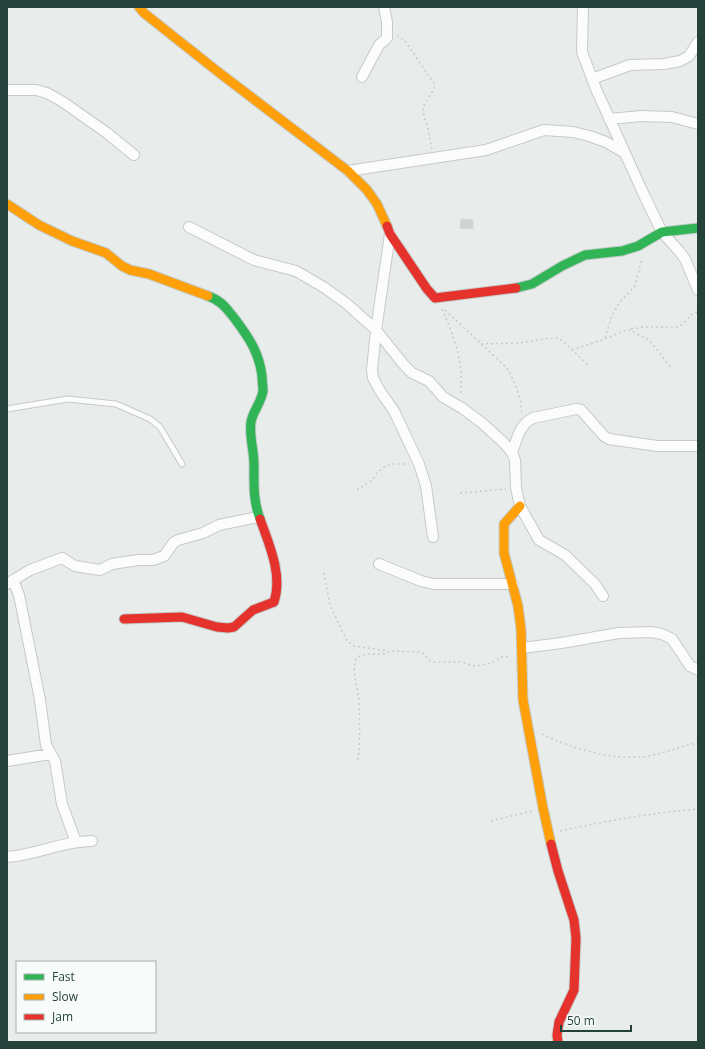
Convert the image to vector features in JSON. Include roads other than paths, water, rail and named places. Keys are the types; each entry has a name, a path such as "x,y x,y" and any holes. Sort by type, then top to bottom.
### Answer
{"street":[{"path":"139,7 144,13 217,71 348,171 367,190 377,204 390,234 435,298 522,287 532,284 562,266 585,255 622,251 638,246 662,232 698,228"},
{"path":"362,77 379,46 387,38 387,22 384,7"},
{"path":"582,7 582,52 592,79 662,232 679,250 685,259 698,290"},
{"path":"592,79 630,65 664,64 680,61 689,56 698,42"},
{"path":"7,90 36,90 47,93 101,128 134,155"},
{"path":"609,119 642,116 672,117 698,124"},
{"path":"348,171 486,150 544,130 573,132 589,136 606,142 625,153"},
{"path":"7,204 39,225 72,242 106,253 122,266 130,270 149,274 216,299 222,303 228,313 240,325 250,339 260,362 263,389 261,400 253,415 251,423 251,440 254,464 254,494 258,517 274,558 277,593 274,602 253,610 234,627 230,628 216,627 184,618 124,619"},
{"path":"189,226 254,260 296,271 347,304 376,330 412,374 429,380 443,397 462,408 482,423 504,443 512,453 515,460 516,488 520,506 539,540 565,555 595,584 603,596"},
{"path":"390,234 376,330 372,370 380,391 394,412 419,464 426,486 433,537"},
{"path":"512,453 523,424 533,418 578,409 604,436 609,439 657,446 698,446"},
{"path":"520,506 503,527 504,553 521,629 523,700 543,808 558,871 574,920 576,938 574,990 559,1022 557,1034 558,1042"},
{"path":"76,842 62,804 57,766 46,745 40,700 19,595 10,582 30,570 62,558 75,566 100,570 112,564 138,560 153,560 164,556 174,542 178,540 193,536 219,525 258,517"},
{"path":"378,564 421,581 433,584 512,584"},
{"path":"522,651 620,633 651,632 662,634 672,639 690,666 698,670"},
{"path":"7,761 51,754"},
{"path":"7,857 76,842 92,841"}],"lane":[{"path":"7,408 68,399 116,404 150,419 160,427 182,464"}]}
